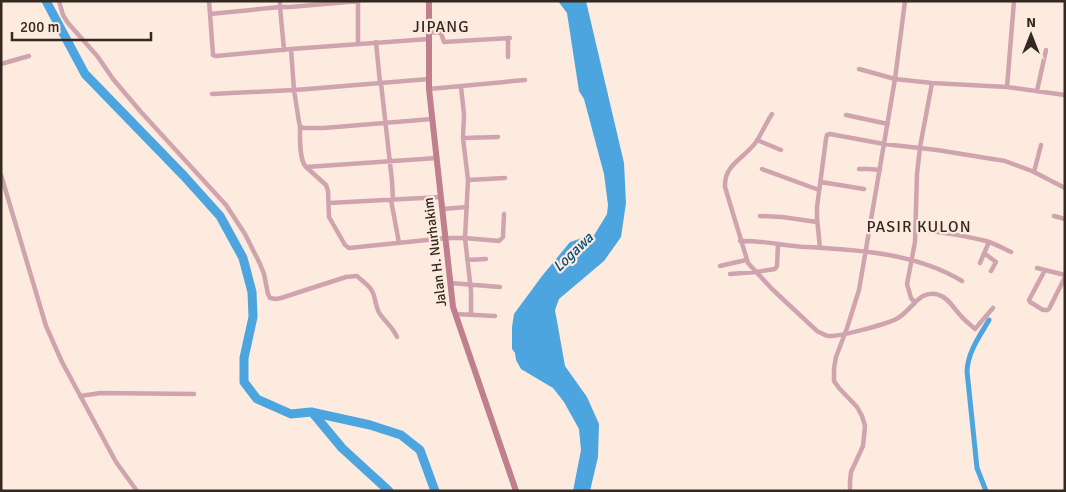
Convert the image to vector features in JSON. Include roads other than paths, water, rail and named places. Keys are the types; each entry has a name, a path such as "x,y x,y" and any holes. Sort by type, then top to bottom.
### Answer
{"main road":[{"name":"Jalan H. Nurhakim","path":"429,1 429,89 455,314 516,491"}],"street":[{"path":"59,1 63,15 68,23 98,57 113,79 226,205 245,234 260,264 270,298 280,298 350,276 357,276 373,292 379,313 393,329 397,337"},
{"path":"209,1 214,56 358,44 441,33 444,42 509,38 508,57"},
{"path":"210,14 280,4 290,7 359,1 358,44"},
{"path":"850,491 851,472 863,446 865,426 862,416 856,407 834,381 834,362 859,290 888,124 906,1"},
{"path":"1007,87 1014,1"},
{"path":"280,4 284,50"},
{"path":"429,24 450,24"},
{"path":"376,42 398,243"},
{"path":"291,49 303,164 326,185 329,217 347,247 446,238 499,241 503,237 504,214"},
{"path":"1037,91 1046,50"},
{"path":"1,64 29,56"},
{"path":"859,69 895,79 1007,87 1065,95"},
{"path":"212,94 294,90 429,79"},
{"path":"429,89 525,80"},
{"path":"913,301 907,284 915,242 920,148 932,83"},
{"path":"461,86 464,121 463,138 468,180 465,238 471,315"},
{"path":"772,114 759,141 729,168 725,187 746,260 772,289 817,331 827,336 885,324 896,320 904,314 913,301 929,294 939,295 949,302 962,317 976,328 993,308"},
{"path":"846,115 888,124"},
{"path":"300,126 303,128 324,128 432,120"},
{"path":"820,248 817,218 819,190 827,135 830,134 884,144 988,157 1020,166 1065,188"},
{"path":"463,138 498,137"},
{"path":"759,141 781,150"},
{"path":"1034,172 1040,145"},
{"path":"306,167 437,158"},
{"path":"762,169 819,190"},
{"path":"859,169 880,170"},
{"path":"1,175 46,326 62,362 116,462 137,491"},
{"path":"468,180 505,178"},
{"path":"821,182 864,188"},
{"path":"329,203 441,197"},
{"path":"442,209 467,207"},
{"path":"760,216 818,222"},
{"path":"1054,216 1065,219"},
{"path":"916,229 989,242 1011,252"},
{"path":"742,241 866,251 912,261 940,270 962,281"},
{"path":"980,263 989,242"},
{"path":"730,274 758,272 776,268 778,244"},
{"path":"984,254 996,262 991,271"},
{"path":"467,260 486,259"},
{"path":"720,266 746,260"},
{"path":"1037,268 1046,270 1065,276 1049,309 1043,310 1029,300 1046,270"},
{"path":"450,283 500,286"},
{"path":"455,314 495,316"},
{"path":"80,396 101,393 194,394"}],"water":[{"name":"Logawa","path":"558,1 586,1 624,163 626,203 621,237 604,261 559,299 555,310 565,366 587,397 599,424 598,457 590,491 573,491 581,450 579,429 564,402 553,388 521,369 512,349 514,314 570,242 593,237 607,214 608,205 604,174 584,99 579,91 567,13"}],"waterway":[{"path":"46,1 85,74 220,216 243,258 252,292 253,317 244,358 244,382 257,399 291,414 311,412 370,425 401,435 420,450 435,491"},
{"path":"986,491 977,468 967,371 972,351 989,320"},
{"path":"312,412 342,448 389,491"}],"district":[{"name":"JIPANG","path":"441,27"},
{"name":"PASIR KULON","path":"919,227"}]}
